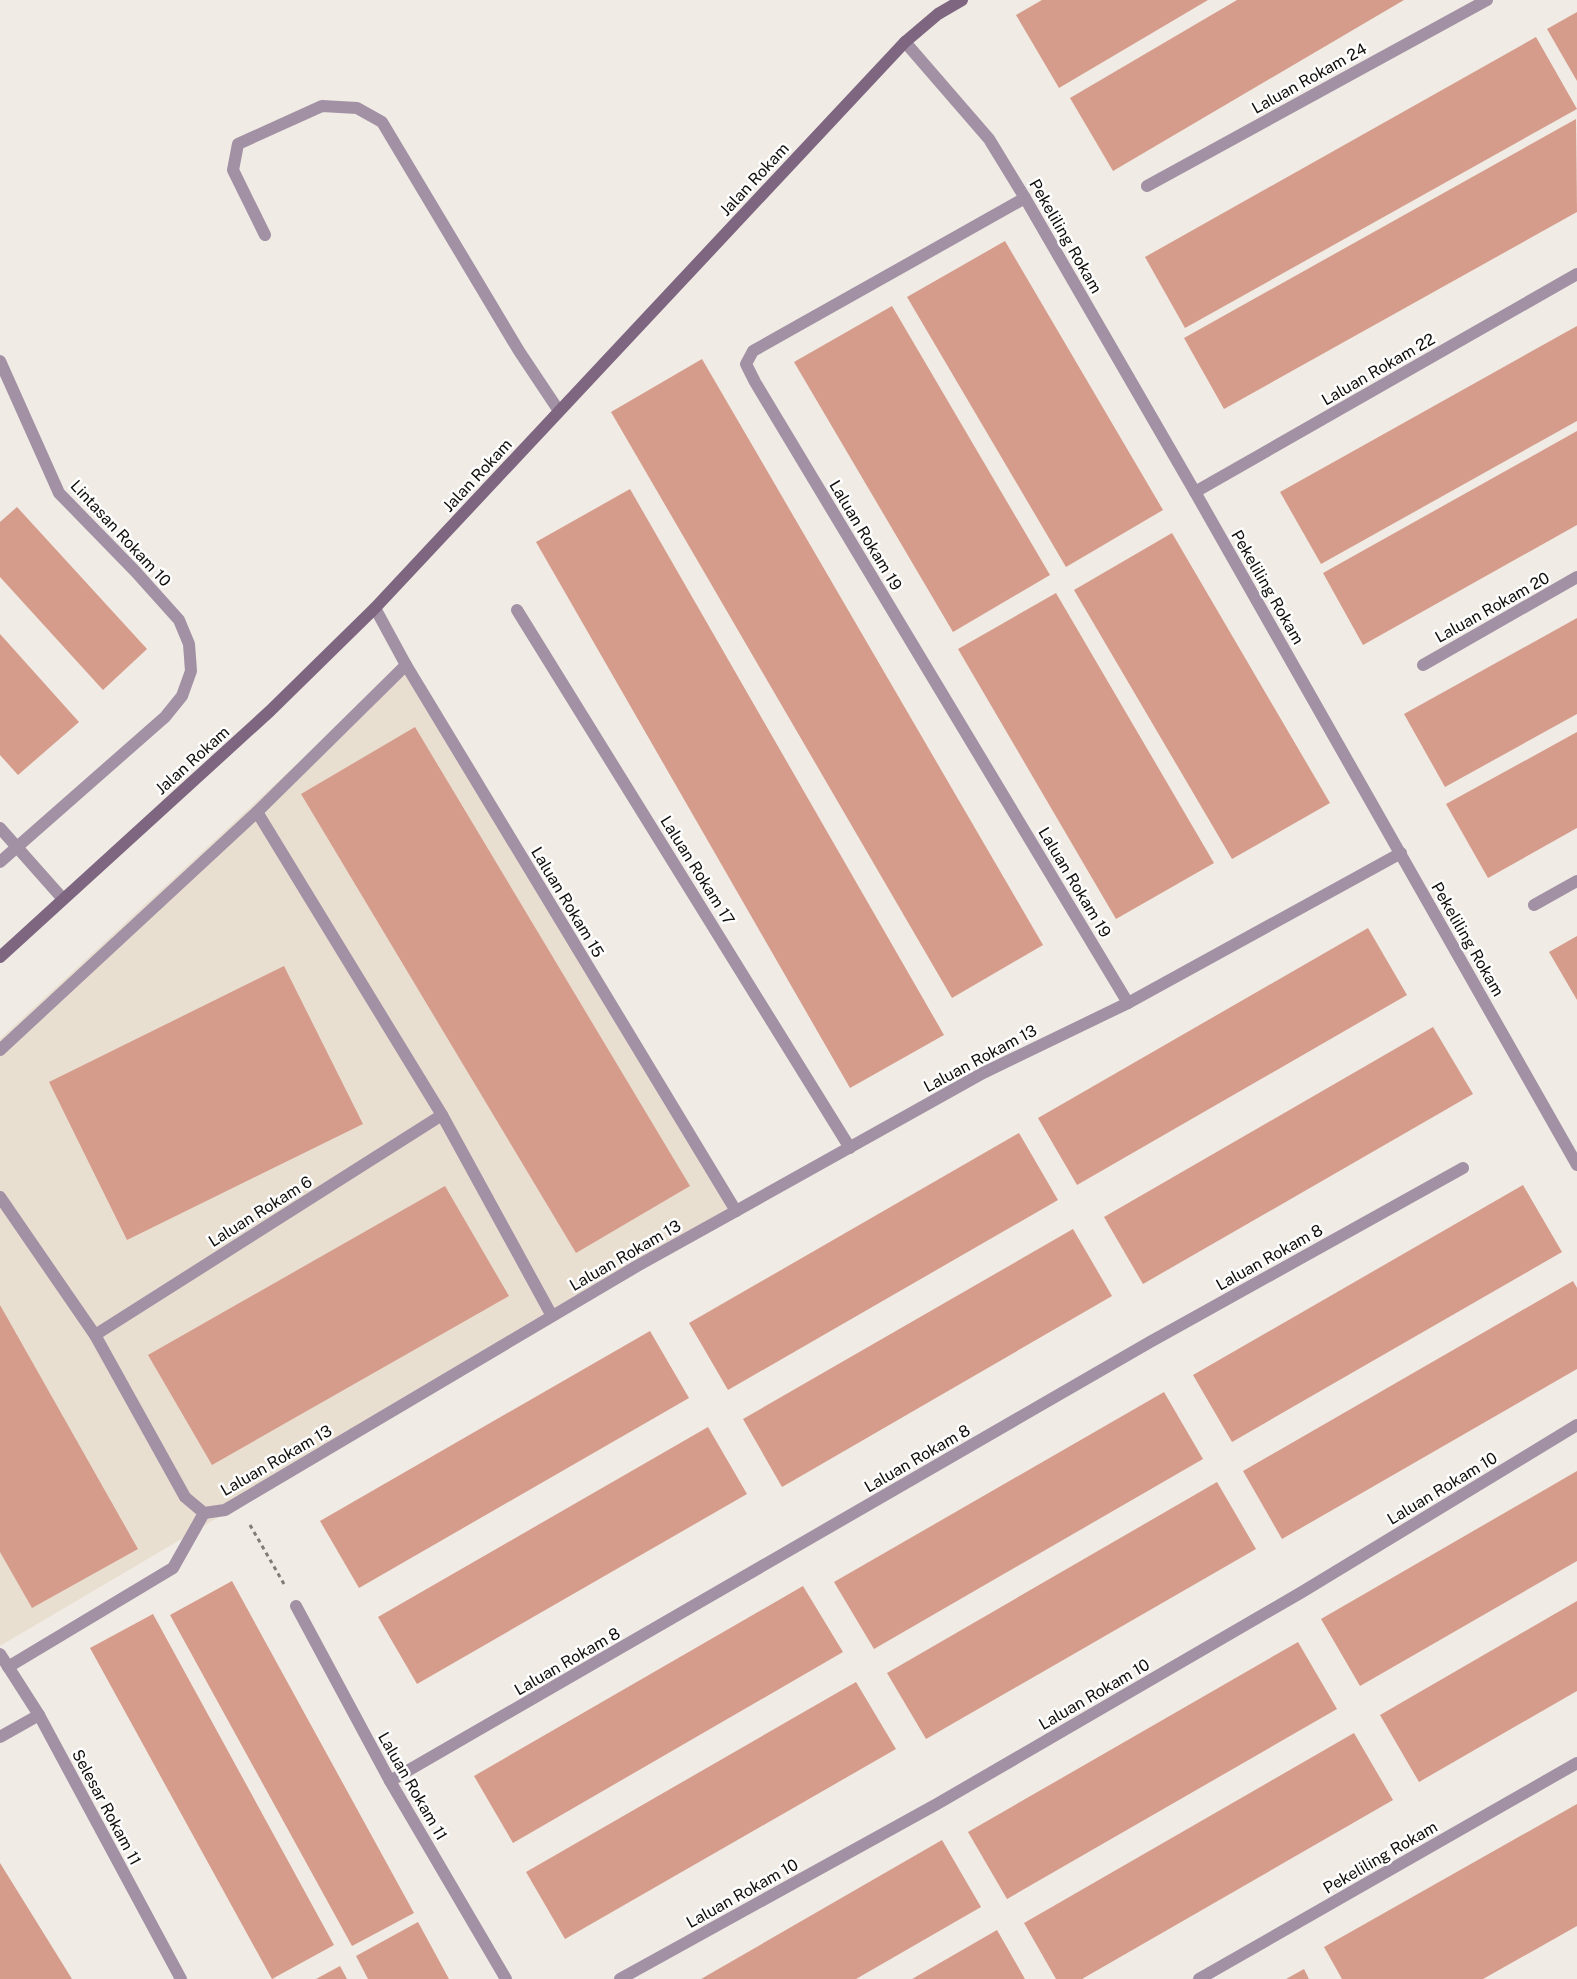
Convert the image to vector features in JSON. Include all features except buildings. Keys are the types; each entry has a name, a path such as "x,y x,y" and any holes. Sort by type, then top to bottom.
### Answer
{"main road":[{"name":"Jalan Rokam","path":"0,957 270,711 374,608 905,42 938,14 962,0"}],"street":[{"name":"Laluan Rokam 24","path":"1147,186 1487,0"},
{"name":"Pekeliling Rokam","path":"905,42 989,139 1026,198 1401,853 1577,1165"},
{"path":"265,235 233,170 238,144 322,106 357,108 382,122 519,351 559,411"},
{"name":"Laluan Rokam 19","path":"1026,198 753,352 746,364 770,408 1128,1003"},
{"name":"Laluan Rokam 22","path":"1195,492 1577,274"},
{"name":"Lintasan Rokam 10","path":"0,361 58,492 135,571 179,620 189,644 191,671 182,696 165,717 17,848"},
{"name":"Laluan Rokam 20","path":"1423,665 1577,577"},
{"name":"Laluan Rokam 15","path":"374,608 406,665 736,1210"},
{"name":"Laluan Rokam 17","path":"517,610 850,1148"},
{"path":"0,1050 257,812 406,665"},
{"path":"257,812 442,1115 552,1316"},
{"path":"0,828 63,899"},
{"path":"0,862 17,848"},
{"name":"Laluan Rokam 13","path":"204,1513 225,1510 552,1316 736,1210 983,1072 1128,1003 1401,853"},
{"path":"1534,905 1577,881"},
{"name":"Laluan Rokam 6","path":"95,1335 442,1115"},
{"name":"Laluan Rokam 8","path":"390,1781 1150,1342 1464,1168"},
{"path":"0,1197 95,1335 185,1498 204,1513 173,1568 8,1667"},
{"name":"Laluan Rokam 10","path":"620,1979 937,1804 1302,1592 1577,1425"},
{"name":"Laluan Rokam 11","path":"296,1606 390,1781 506,1979"},
{"name":"Selesar Rokam 11","path":"0,1654 39,1714 181,1979"},
{"path":"0,1737 39,1714"},
{"name":"Pekeliling Rokam","path":"1200,1979 1577,1763"}],"path":[{"path":"237,1502 296,1606"}],"shaded area":[{"path":"406,663 741,1209 0,1646 0,1039"}]}
